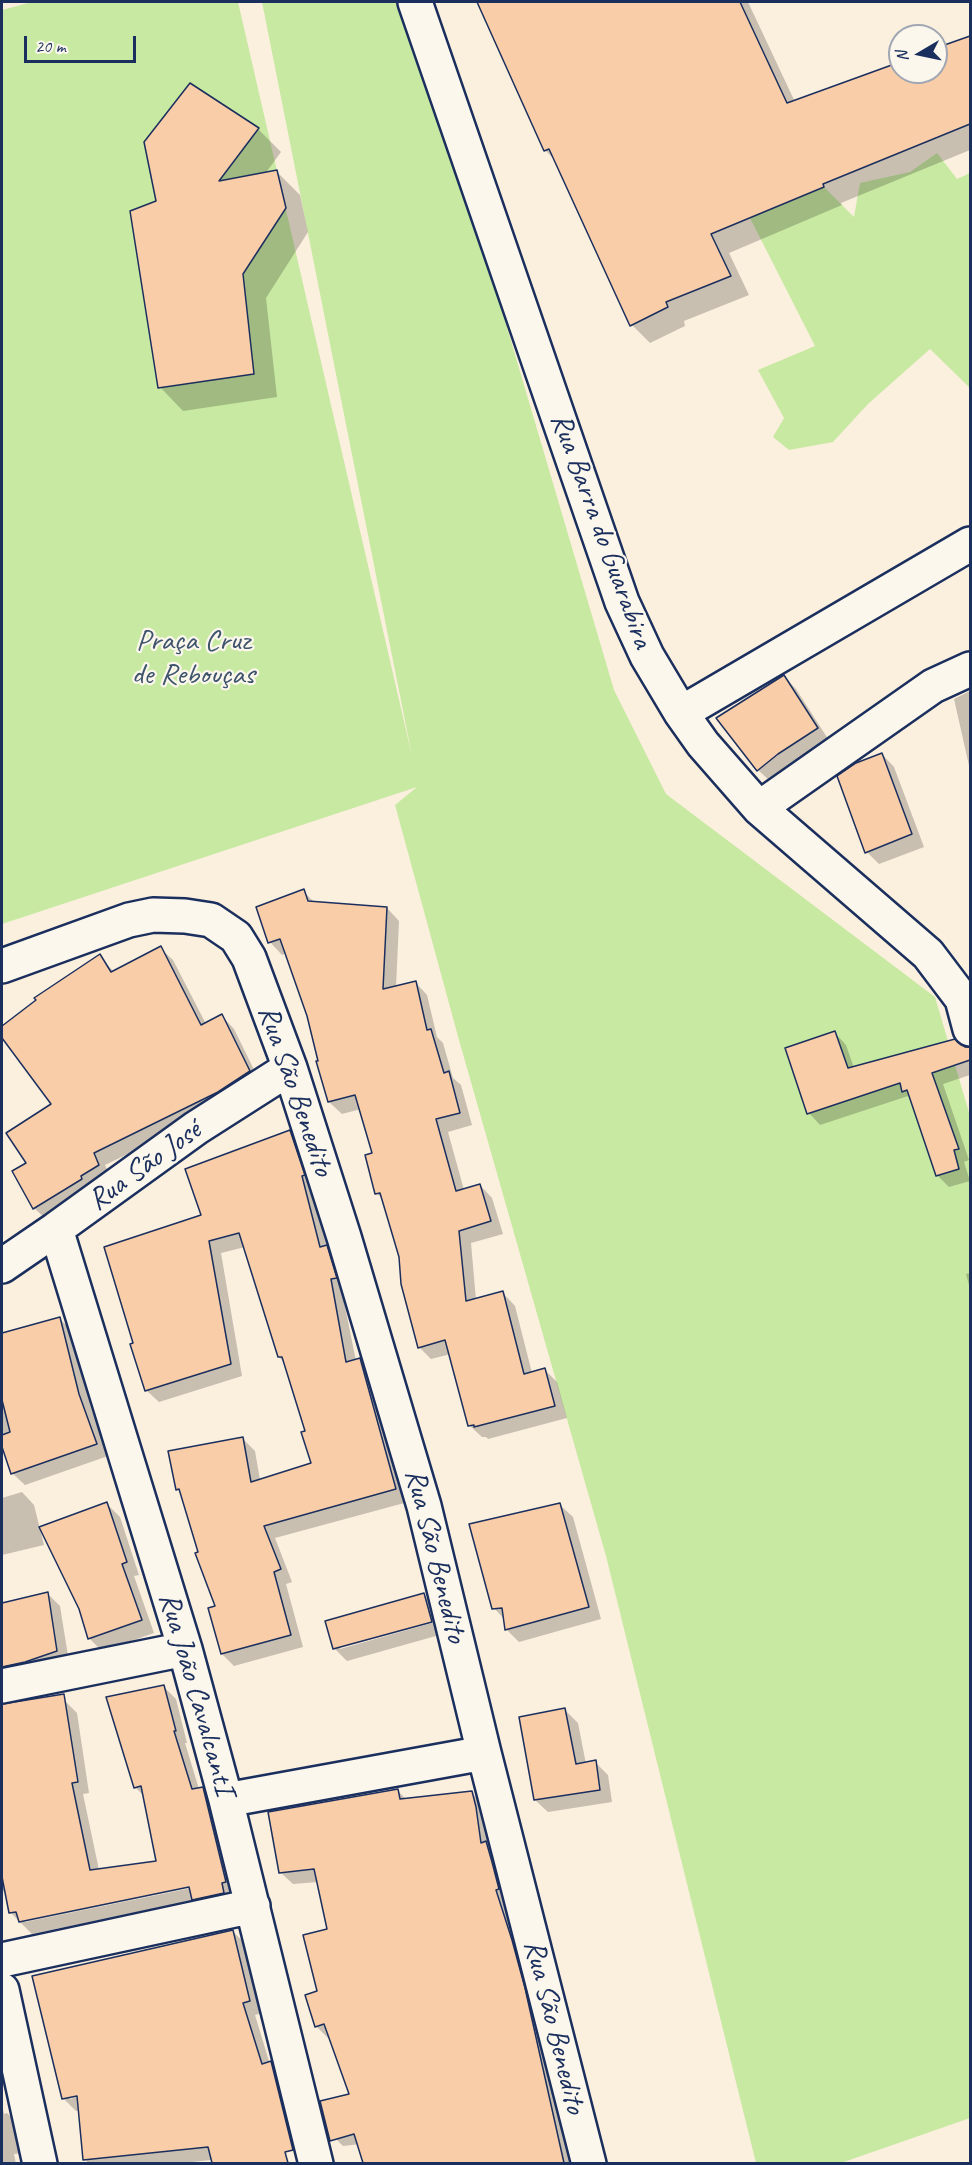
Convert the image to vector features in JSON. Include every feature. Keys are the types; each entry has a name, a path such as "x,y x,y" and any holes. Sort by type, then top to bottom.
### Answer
{"street":[{"name":"Rua Barra do Guarabira","path":"416,2 622,602 647,656 681,713 703,744 759,808 928,954 962,999 970,1029"},
{"path":"681,713 970,544"},
{"path":"759,808 933,686 970,669"},
{"name":"Rua São Benedito","path":"2,966 129,920 153,915 211,920 236,937 249,958 290,1068 344,1237 424,1506 484,1753 589,2163"},
{"name":"Rua São José","path":"2,1266 196,1128 290,1068"},
{"name":"Rua João CavalcantI","path":"56,1229 184,1649 226,1800 316,2163"},
{"path":"2,1686 184,1649"},
{"path":"226,1800 484,1753"},
{"path":"2,1960 253,1906"},
{"path":"2,1990 40,2163"}],"green space":[{"name":"Praça Cruz de Rebouças","path":"32,2 238,2 412,756 262,2 411,2 614,690 666,794 935,997 970,1116 970,2118 841,2163 756,2163 606,1556 459,1040 395,805 417,787 2,924 2,10"},
{"path":"937,153 957,179 970,173 970,388 930,349 868,404 833,442 789,450 773,437 784,418 758,370 815,346 750,218 824,187 854,217 860,183 910,172"}],"building":[{"path":"477,2 740,2 787,103 888,66 888,84 948,84 948,44 970,36 970,124 823,184 824,187 711,234 731,276 666,302 668,307 630,326 549,149 544,151"},
{"path":"190,83 259,128 219,181 277,170 286,208 243,274 254,374 158,388 130,211 156,201 144,142"},
{"path":"784,675 818,728 757,771 716,718"},
{"path":"882,753 912,834 865,853 837,776 856,763"},
{"path":"304,889 308,901 387,907 383,989 416,981 427,1030 431,1029 444,1073 449,1071 460,1113 436,1119 456,1191 480,1184 491,1221 459,1231 466,1301 503,1291 524,1374 545,1368 555,1406 474,1427 474,1425 468,1426 445,1340 418,1348 401,1284 399,1257 380,1193 375,1194 365,1155 372,1153 355,1095 328,1102 316,1061 318,1061 307,1016 280,939 268,943 256,907"},
{"path":"161,946 201,1025 222,1014 250,1071 218,1092 94,1153 99,1165 81,1176 82,1179 33,1209 12,1171 26,1163 6,1133 51,1104 2,1038 2,1026 36,1000 34,998 100,954 111,972"},
{"path":"835,1031 848,1068 955,1039 965,1047 970,1047 970,1060 932,1073 959,1149 954,1150 959,1169 936,1176 907,1090 902,1092 900,1083 807,1114 785,1048"},
{"path":"290,1130 305,1175 302,1176 320,1247 327,1245 337,1278 331,1279 346,1362 360,1358 396,1489 264,1526 281,1569 274,1572 291,1635 221,1654 208,1608 215,1606 195,1553 198,1552 179,1489 176,1490 168,1451 243,1437 251,1482 311,1463 301,1432 305,1431 282,1357 278,1357 239,1233 209,1241 231,1364 145,1391 104,1247 201,1215 185,1169"},
{"path":"60,1317 79,1394 97,1444 11,1474 2,1447 2,1435 10,1432 2,1400 2,1333"},
{"path":"107,1502 127,1562 122,1564 142,1620 88,1639 79,1609 39,1527"},
{"path":"560,1503 589,1607 505,1630 502,1608 492,1609 469,1524"},
{"path":"48,1592 57,1651 2,1667 2,1603"},
{"path":"424,1593 432,1622 333,1649 325,1621"},
{"path":"164,1685 176,1731 174,1731 192,1789 203,1787 226,1882 222,1883 224,1893 192,1900 189,1887 19,1922 16,1912 9,1913 2,1877 2,1704 64,1694 78,1782 72,1783 90,1870 156,1861 141,1786 134,1788 106,1697"},
{"path":"565,1708 576,1764 596,1760 600,1790 534,1800 519,1717"},
{"path":"398,1789 400,1799 472,1791 481,1843 486,1841 499,1889 496,1890 525,1988 564,2163 363,2163 354,2134 330,2141 320,2101 349,2094 324,2024 315,2027 305,1995 317,1991 303,1935 327,1929 314,1869 279,1873 268,1812"},
{"path":"233,1930 250,2001 243,2003 262,2064 271,2061 293,2150 285,2152 288,2163 212,2163 208,2147 83,2160 77,2096 62,2099 32,1976"}]}
